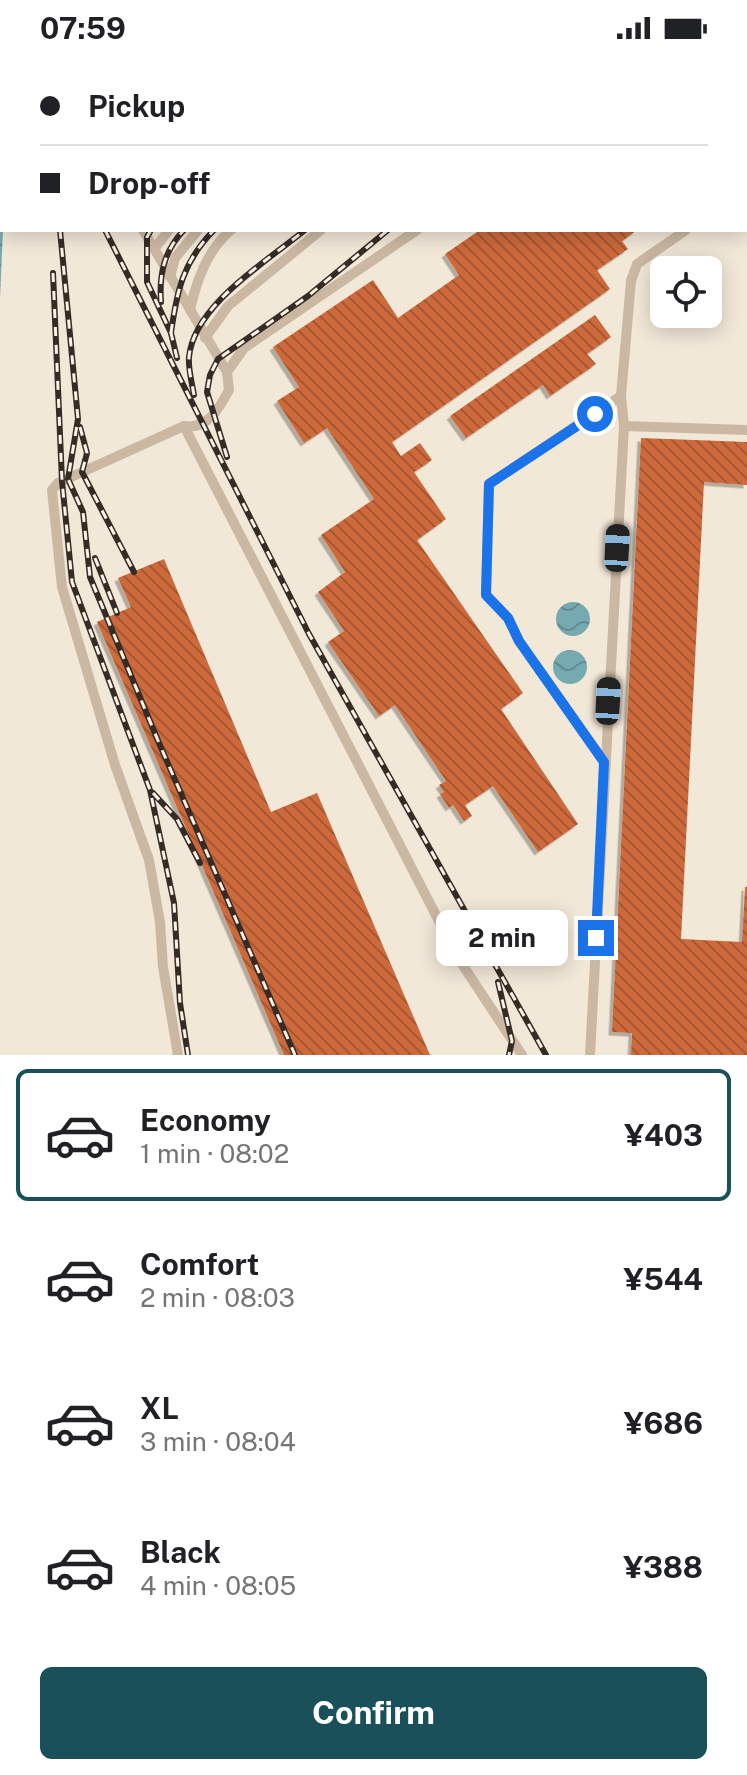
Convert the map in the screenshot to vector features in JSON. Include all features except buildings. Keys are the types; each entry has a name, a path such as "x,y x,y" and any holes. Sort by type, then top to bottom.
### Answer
{"street":[{"path":"144,232 227,372 229,390 214,414 195,428 184,426 58,483 52,490 62,587 115,765 149,860 178,1055"},
{"path":"155,248 167,232"},
{"path":"170,277 175,258 196,232"},
{"path":"190,310 196,285 220,239 229,232"},
{"path":"205,338 228,306 319,232"},
{"path":"227,372 244,348 414,232"},
{"path":"590,1055 624,426 621,396 631,281 637,264 683,232"},
{"path":"604,762 519,641 508,618 486,595 489,484 621,396"},
{"path":"184,426 458,958 522,1055"},
{"path":"624,426 747,430"}],"water":[{"path":"0,232 3,232 0,298"},
{"path":"573,602 585,607 590,619 585,631 573,636 561,631 556,619 561,607"},
{"path":"570,650 582,655 587,667 582,679 570,684 558,679 553,667 558,655"}],"railway":[{"path":"60,232 78,419 68,479 83,512 90,577 295,1055"},
{"path":"106,232 309,634 546,1055"},
{"path":"150,232 147,237 147,282 171,333 177,358"},
{"path":"161,302 164,263 182,232"},
{"path":"171,333 183,277 195,254 212,232"},
{"path":"194,395 189,357 194,338 204,320 234,286 302,232"},
{"path":"227,457 207,392 210,375 218,359 308,296 386,232"},
{"path":"53,273 62,481 72,582 150,790 174,903 180,1003 188,1055"},
{"path":"80,427 87,453 82,472 134,572"},
{"path":"95,558 117,613"},
{"path":"153,793 177,819 200,863"},
{"path":"498,982 512,1041 509,1055"}],"route":[{"path":"595,414 489,484 486,595 508,618 519,641 604,762 596,938"}]}
